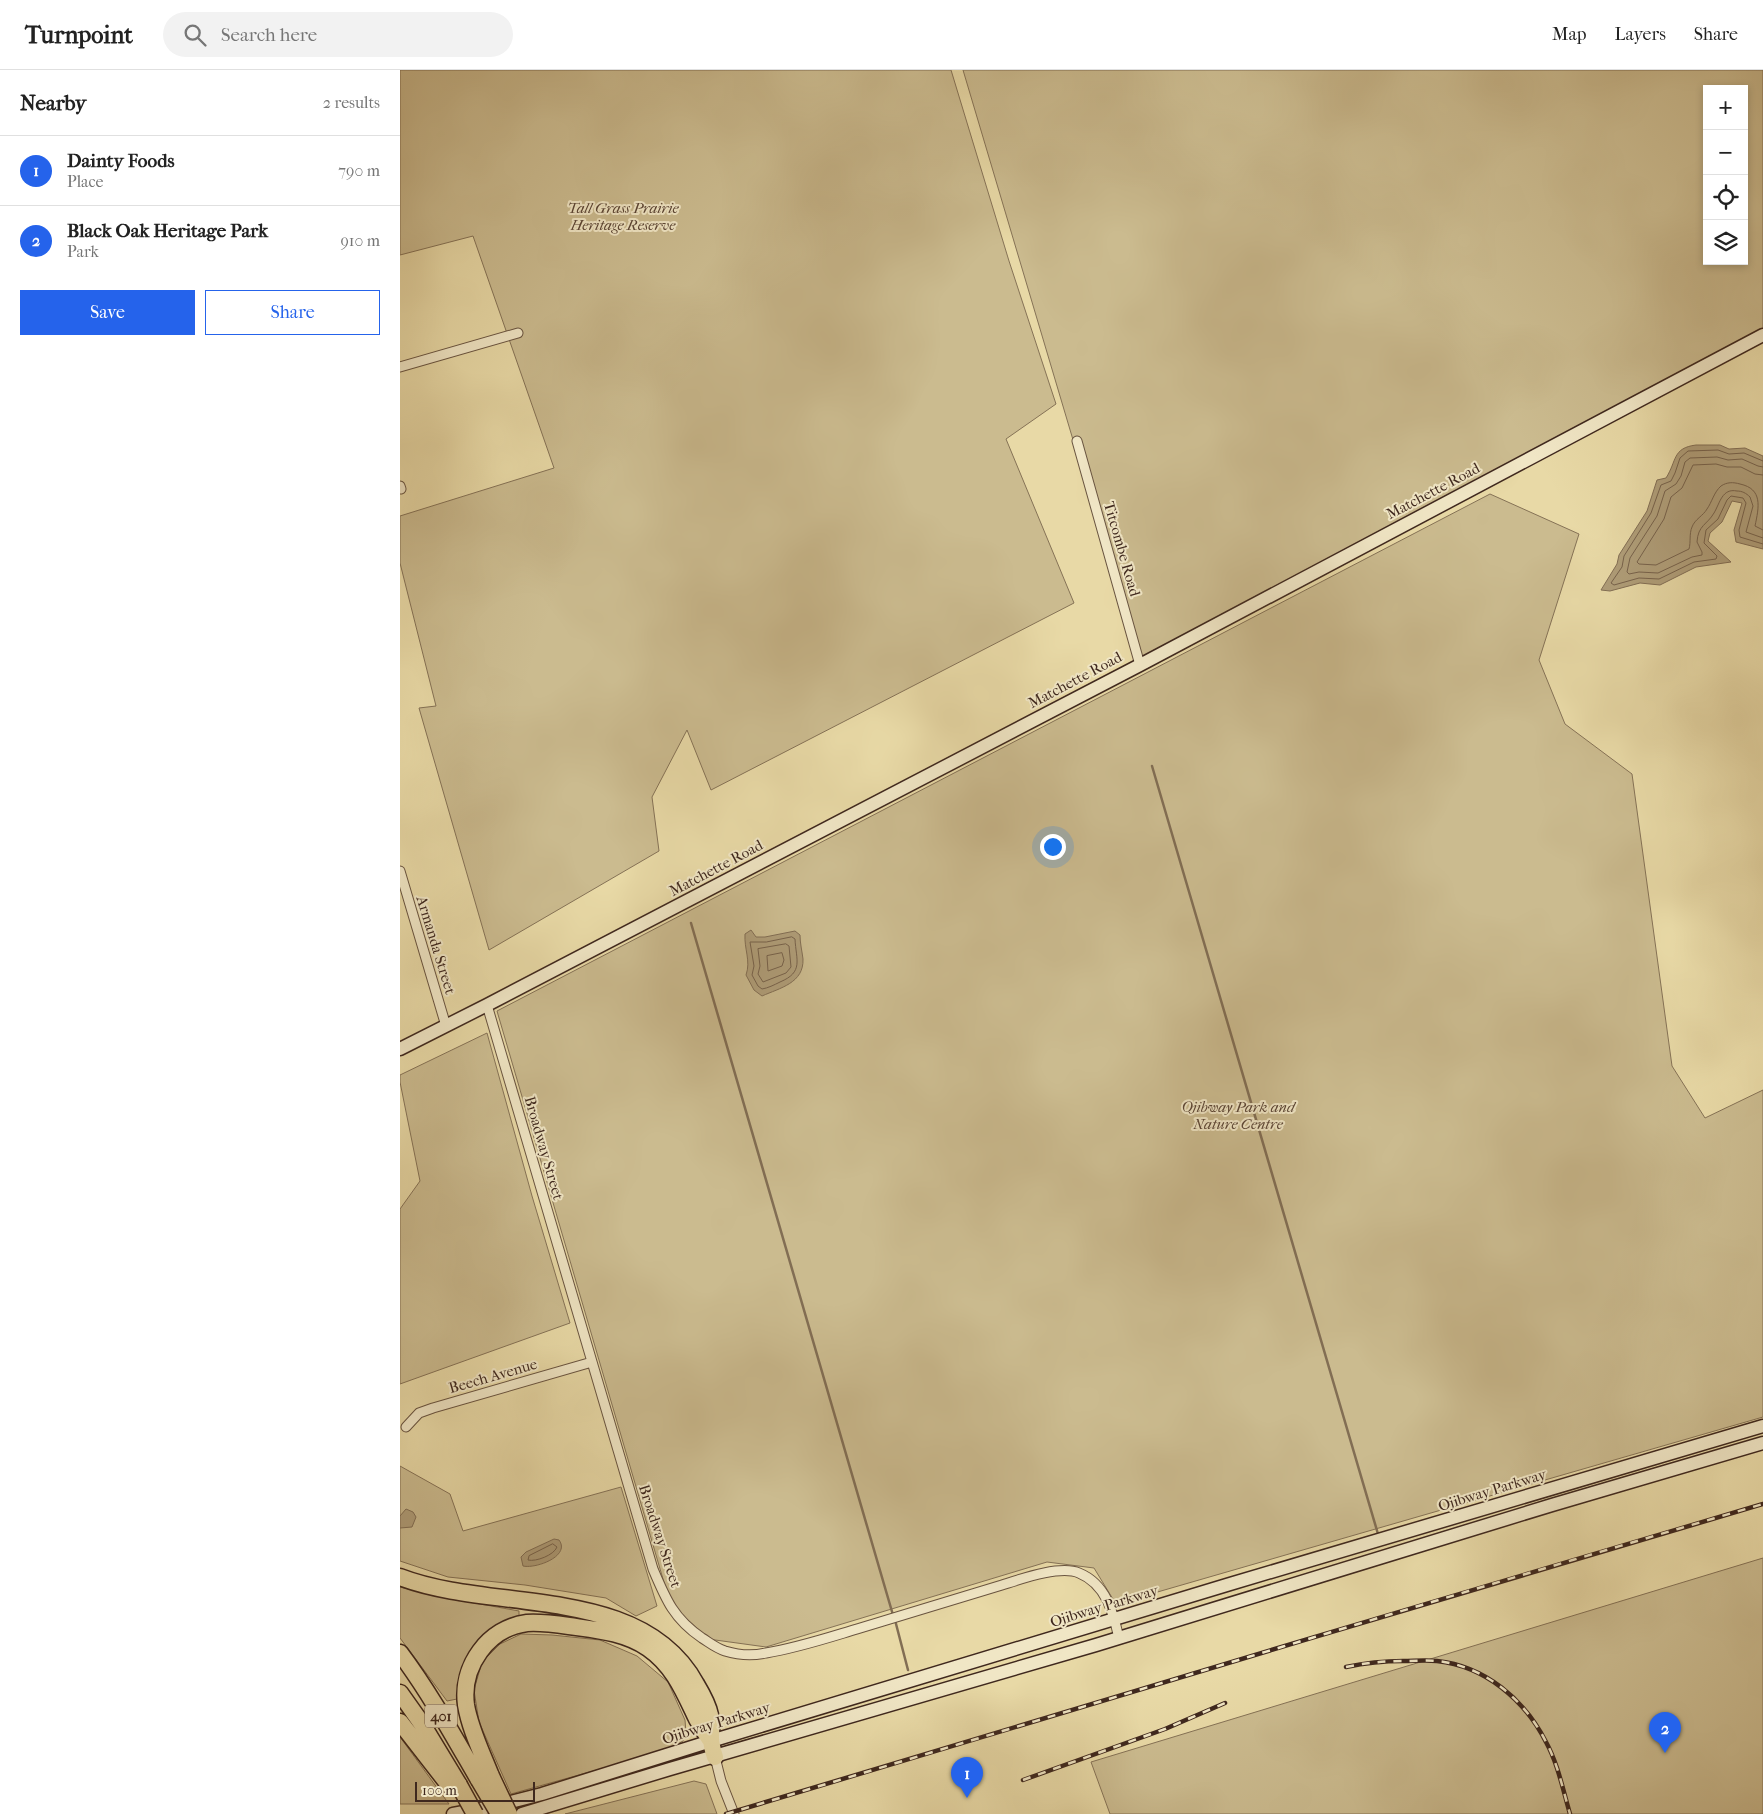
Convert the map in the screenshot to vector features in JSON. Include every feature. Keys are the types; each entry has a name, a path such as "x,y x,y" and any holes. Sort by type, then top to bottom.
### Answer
{"highway":[{"path":"400,1577 455,1591 582,1610 637,1628 669,1650 692,1676 710,1716 713,1749"},
{"path":"509,1814 485,1778 466,1706 465,1689 468,1672 475,1657 484,1644 505,1630 527,1623 546,1623 607,1631 627,1637 648,1648 666,1664 679,1680 697,1720 713,1749"},
{"name":"401","path":"400,1653 485,1778 499,1814"},
{"name":"401","path":"400,1694 422,1724 456,1787 475,1814"},
{"path":"400,1722 456,1787 467,1814"}],"main road":[{"name":"Matchette Road","path":"400,1049 1140,665 1763,335"},
{"name":"Ojibway Parkway","path":"522,1814 713,1749 1114,1620 1763,1426"},
{"name":"Ojibway Parkway","path":"453,1814 491,1808 1119,1638 1552,1505 1763,1443"}],"street":[{"path":"400,367 518,333"},
{"name":"Titcombe Road","path":"1077,441 1140,665"},
{"name":"Armanda Street","path":"400,871 446,1026"},
{"name":"Broadway Street","path":"487,1005 653,1569 672,1611 688,1628 715,1647 738,1654 766,1654 806,1644 1020,1580 1061,1571 1078,1573 1094,1583 1104,1594 1119,1638"},
{"name":"Beech Avenue","path":"406,1427 414,1417 425,1411 592,1362"},
{"path":"713,1749 721,1781 734,1814"}],"green space":[{"name":"Tall Grass Prairie Heritage Reserve","path":"400,70 951,70 1009,261 1056,404 1006,439 1074,603 711,790 687,730 652,797 659,851 489,950 419,708 436,706 400,563 400,516 554,468 473,236 400,255"},
{"path":"963,70 1763,70 1763,332 1140,665"},
{"name":"Ojibway Park and Nature Centre","path":"1490,494 1579,534 1539,660 1565,724 1632,774 1672,1066 1705,1118 1763,1090 1763,1417 1116,1604 1094,1568 1047,1562 766,1647 708,1639 670,1603 497,1011"},
{"path":"487,1033 532,1196 570,1323 400,1384 400,1209 420,1181 400,1075"},
{"path":"400,1466 450,1494 463,1531 621,1487 657,1606 636,1616 606,1598 525,1585 448,1577 400,1561"},
{"path":"1763,1558 1763,1814 1110,1814 1091,1762"},
{"path":"400,1587 519,1611 519,1618 461,1672 457,1699 447,1701 400,1638"},
{"path":"521,1634 600,1640 637,1656 668,1682 685,1720 686,1733 683,1741 668,1750 511,1794 479,1722 474,1690 482,1662 500,1644"},
{"path":"400,1737 449,1804 400,1804"},
{"path":"694,1781 706,1784 717,1814 565,1814"}],"water":[{"path":"1696,445 1720,445 1729,449 1745,448 1763,456 1763,549 1736,542 1734,530 1742,503 1732,501 1722,522 1710,533 1708,541 1731,562 1696,567 1660,585 1640,583 1610,591 1601,590 1617,564 1619,555 1647,511 1657,480 1666,478 1679,452"},
{"path":"751,930 756,937 795,931 800,935 803,959 800,974 790,984 762,996 754,990 746,975 748,960 745,934"},
{"path":"406,1509 413,1512 416,1517 412,1527 400,1528 400,1516"},
{"path":"554,1539 559,1540 561,1546 556,1556 543,1563 523,1566 521,1557 526,1552"}],"waterway":[{"path":"1152,766 1378,1534"},
{"path":"691,923 893,1615"},
{"path":"895,1620 908,1670"}],"railway":[{"path":"726,1814 1763,1504"},
{"path":"1346,1667 1381,1662 1437,1661 1455,1664 1487,1678 1515,1699 1537,1727 1554,1759 1570,1814"},
{"path":"1023,1780 1165,1729 1225,1703"}],"place":[{"name":"Black Oak Heritage Park","path":"1665,1753"},
{"name":"Dainty Foods","path":"967,1798"}]}
